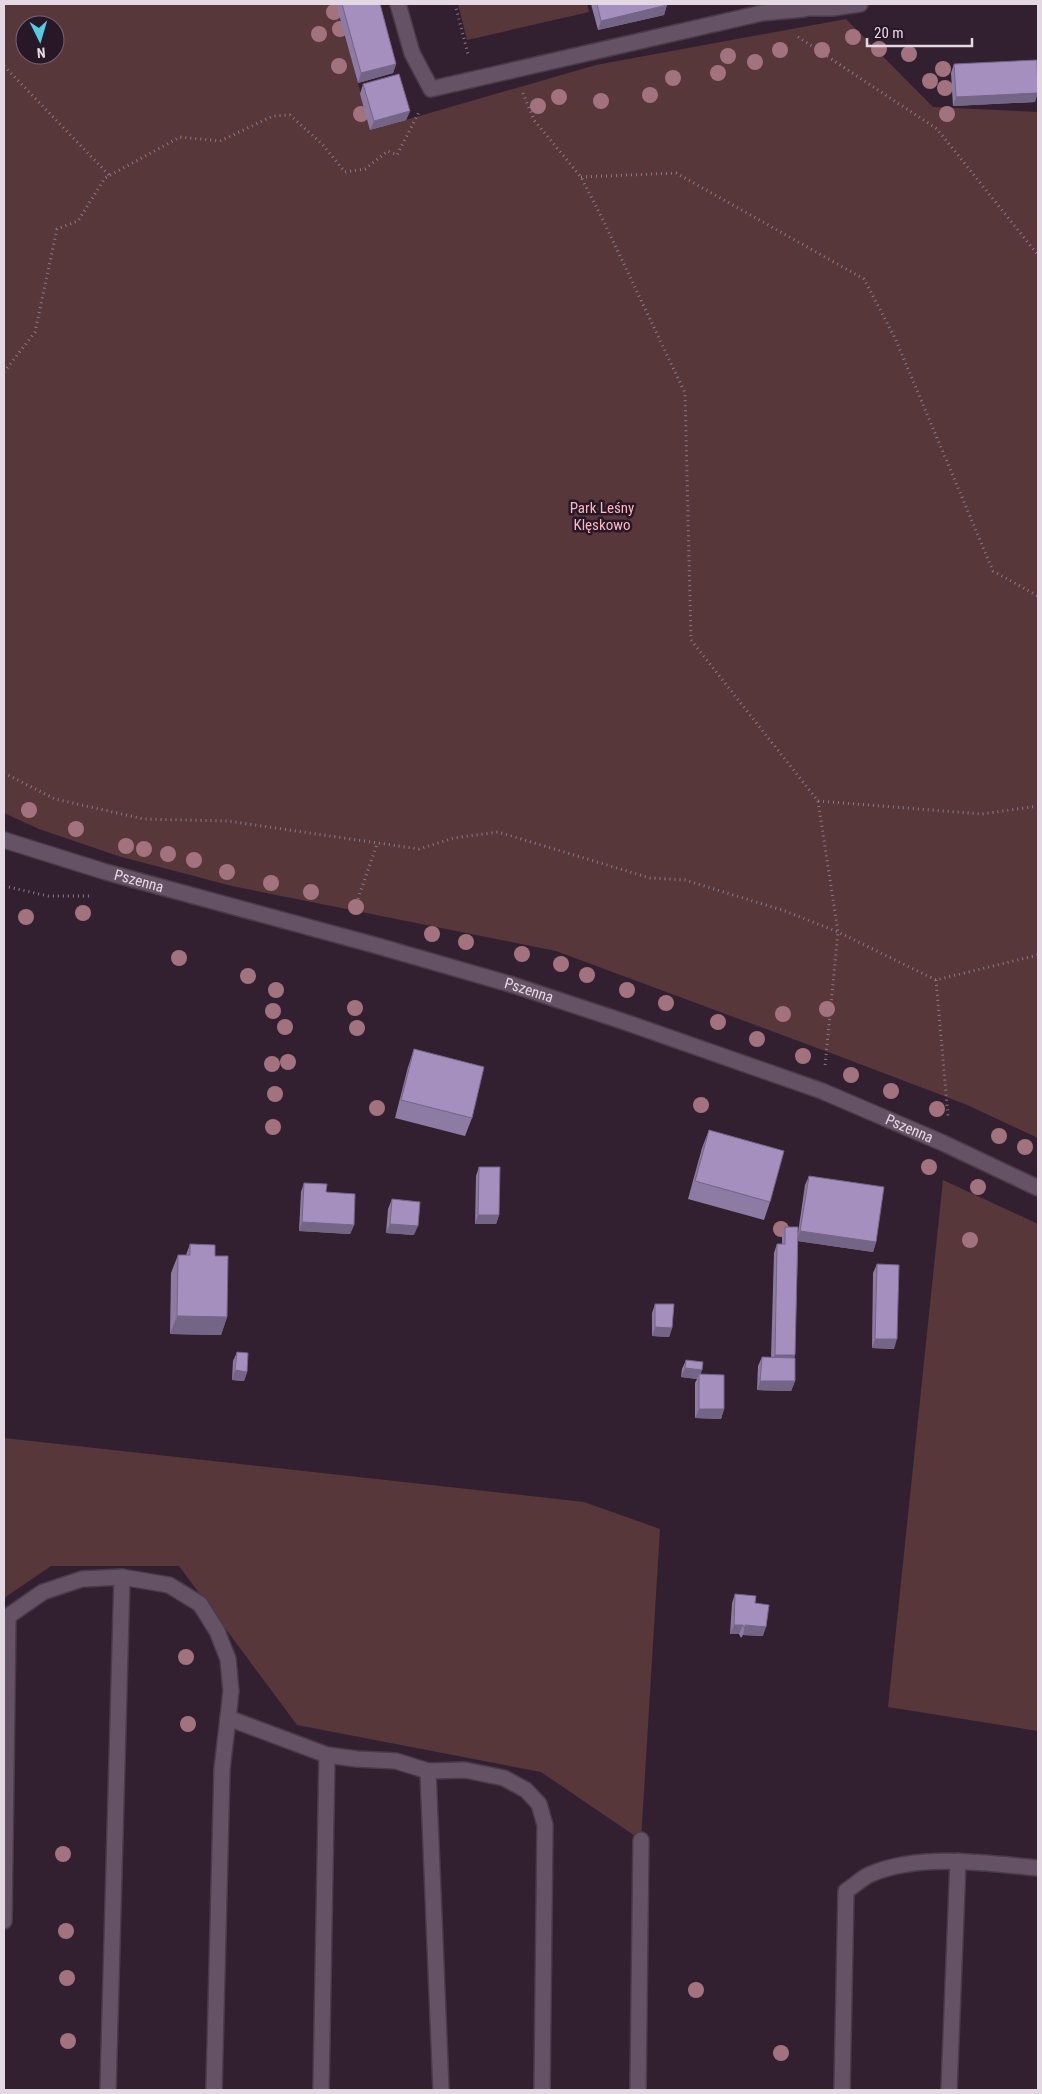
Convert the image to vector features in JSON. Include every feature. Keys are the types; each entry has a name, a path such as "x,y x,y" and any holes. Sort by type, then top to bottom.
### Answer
{"street":[{"path":"398,4 412,53 431,89 762,8 804,9 860,4"},
{"name":"Pszenna","path":"4,840 132,879 513,985 822,1091 943,1143 1038,1188"},
{"path":"108,2090 122,1577"},
{"path":"4,1921 6,1618 43,1592 82,1579 122,1577 169,1585 200,1604 217,1631 228,1659 231,1691 222,1768 214,2090"},
{"path":"228,1718 327,1755 396,1761 428,1771 465,1770 504,1778 526,1790 539,1804 545,1825 542,2090"},
{"path":"320,2090 327,1755"},
{"path":"428,1771 441,2090"},
{"path":"638,2090 641,1840"},
{"path":"949,2090 958,1861"},
{"path":"842,2090 846,1891 870,1874 904,1865 958,1861 1038,1868"}],"path":[{"path":"454,4 475,78"},
{"path":"762,8 937,129 1038,255"},
{"path":"4,66 110,175"},
{"path":"513,70 534,120 581,177 685,393 691,640 818,801 838,932 822,1091"},
{"path":"4,372 35,332 57,229 78,221 105,178 180,137 220,141 273,116 290,115 322,144 345,172 365,169 388,151 397,155 431,89"},
{"path":"581,177 676,173 864,279 895,338 993,571 1038,596"},
{"path":"4,773 55,799 144,819 228,822 419,849 454,838 498,832 650,878 685,880 785,911 838,932 936,980 1038,955"},
{"path":"818,801 982,814 1038,806"},
{"path":"345,937 377,844"},
{"path":"4,886 48,896 96,896"},
{"path":"936,980 948,1115 943,1143"}],"green space":[{"name":"Park Leśny Klęskowo","path":"4,4 336,4 371,130 596,65 846,19 933,107 1038,112 1038,1138 965,1104 556,951 232,886 118,856 39,829 4,813"},
{"path":"458,4 587,4 589,12 467,40"},
{"path":"943,1180 1038,1224 1038,1731 888,1707"},
{"path":"4,1438 584,1502 660,1529 641,1840 541,1772 297,1725 179,1566 51,1566 4,1598"}],"building":[{"path":"342,4 380,4 396,64 361,73"},
{"path":"597,4 667,4 667,5 601,21"},
{"path":"1037,60 1038,93 956,97 954,64"},
{"path":"399,74 410,111 374,121 363,84"},
{"path":"414,1049 484,1067 472,1118 401,1100"},
{"path":"709,1130 784,1151 770,1202 695,1181"},
{"path":"479,1167 500,1167 499,1215 478,1215"},
{"path":"809,1176 884,1187 876,1242 800,1231"},
{"path":"304,1183 327,1184 326,1192 355,1194 354,1225 302,1222"},
{"path":"392,1199 420,1202 418,1226 390,1224"},
{"path":"785,1227 798,1227 795,1355 775,1355 777,1244 785,1244"},
{"path":"190,1244 215,1245 215,1256 228,1256 227,1317 177,1316 178,1255 190,1255"},
{"path":"877,1264 899,1265 897,1339 875,1339"},
{"path":"655,1304 674,1304 672,1328 655,1327"},
{"path":"237,1352 248,1353 247,1372 235,1370"},
{"path":"762,1357 795,1358 795,1381 760,1381"},
{"path":"686,1360 703,1362 702,1370 685,1368"},
{"path":"699,1374 724,1375 724,1409 699,1409"},
{"path":"735,1594 756,1596 755,1603 769,1605 766,1627 745,1625 745,1629 743,1625 734,1625"}]}
